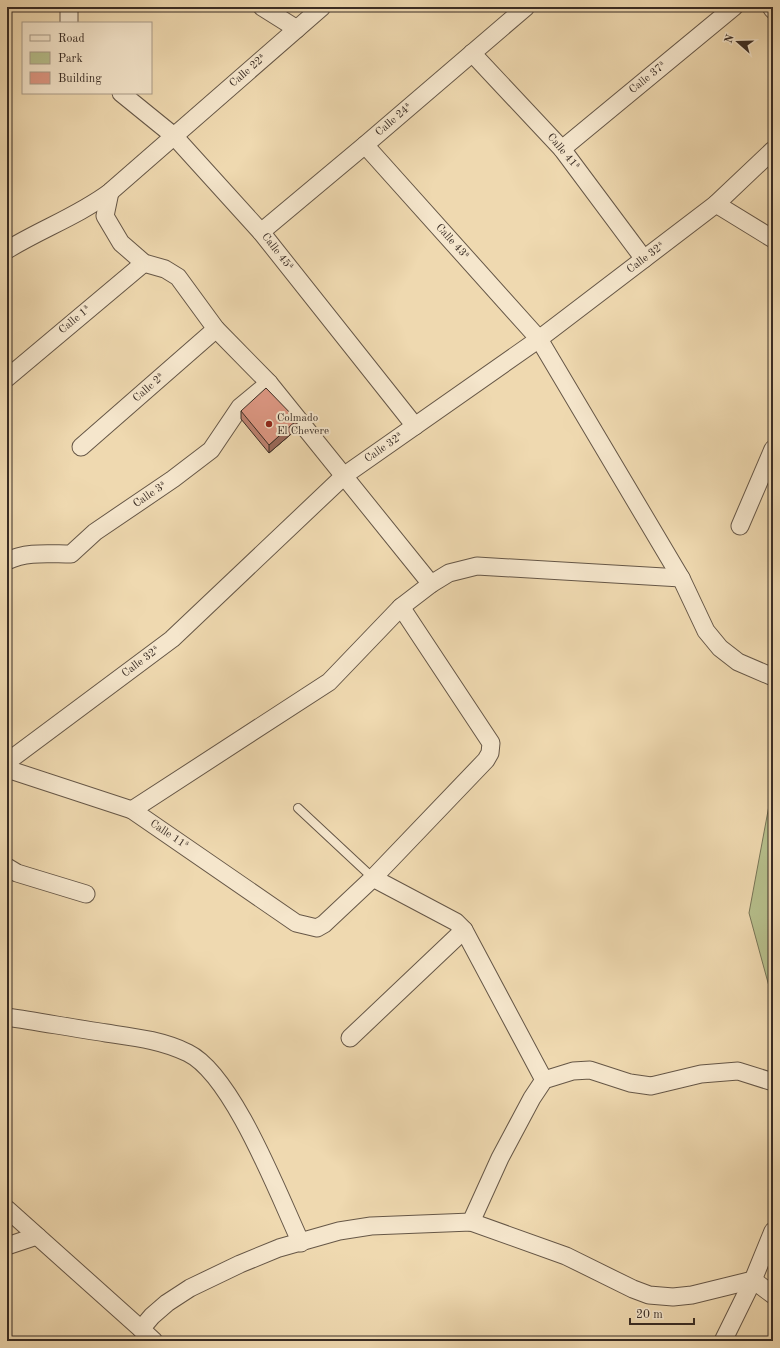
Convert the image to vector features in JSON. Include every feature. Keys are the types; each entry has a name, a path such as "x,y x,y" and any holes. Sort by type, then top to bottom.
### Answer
{"street":[{"path":"69,7 70,22"},
{"path":"262,7 297,29"},
{"name":"Calle 22ª","path":"7,250 27,238 91,206 110,192 322,7"},
{"name":"Calle 24ª","path":"260,232 365,145 526,7"},
{"name":"Calle 37ª","path":"562,149 734,7"},
{"name":"Calle 41ª","path":"472,52 562,149 644,259"},
{"name":"Calle 45ª","path":"123,94 174,136 260,232 415,426"},
{"name":"Calle 43ª","path":"365,145 539,340 681,578 706,631 720,648 738,662 773,678"},
{"name":"Calle 32ª","path":"7,762 172,639 345,475 539,340 716,204 773,150"},
{"path":"110,192 105,216 121,243 144,263 165,269 178,277 216,328 269,383 345,475 431,584"},
{"path":"716,204 773,239"},
{"name":"Calle 1ª","path":"7,378 144,263"},
{"name":"Calle 2ª","path":"81,447 216,328"},
{"name":"Calle 3ª","path":"7,562 17,556 33,554 71,554 95,532 173,480 211,450 240,407 269,383"},
{"path":"740,526 773,449"},
{"path":"132,810 329,682 401,607 431,584 449,573 477,566 681,578"},
{"path":"401,607 491,743 490,753 486,760 372,878 456,922 464,930 544,1080"},
{"name":"Calle 11ª","path":"7,769 132,810 296,923 317,928 324,924 372,878"},
{"path":"7,867 17,873 86,894"},
{"path":"350,1038 464,930"},
{"path":"7,1017 140,1038 168,1044 189,1053 205,1066 219,1083 242,1117 301,1243"},
{"path":"471,1222 500,1158 532,1098 544,1080 572,1071 590,1070 630,1083 651,1086 701,1074 738,1071 773,1082"},
{"path":"7,1209 154,1341"},
{"path":"141,1329 152,1316 190,1288 240,1264 279,1248 339,1231 371,1226 471,1222 566,1256 633,1289 649,1295 673,1297 692,1295 753,1280"},
{"path":"723,1341 753,1280 773,1231"},
{"path":"7,1246 37,1236"},
{"path":"753,1280 773,1295"}],"lane":[{"path":"298,808 372,878"}],"green space":[{"path":"773,784 773,1001 749,913"}],"building":[{"name":"Colmado El Chevere","path":"266,388 297,420 269,445 241,411"}],"place":[{"name":"Colmado El Chevere","path":"269,424"}]}
